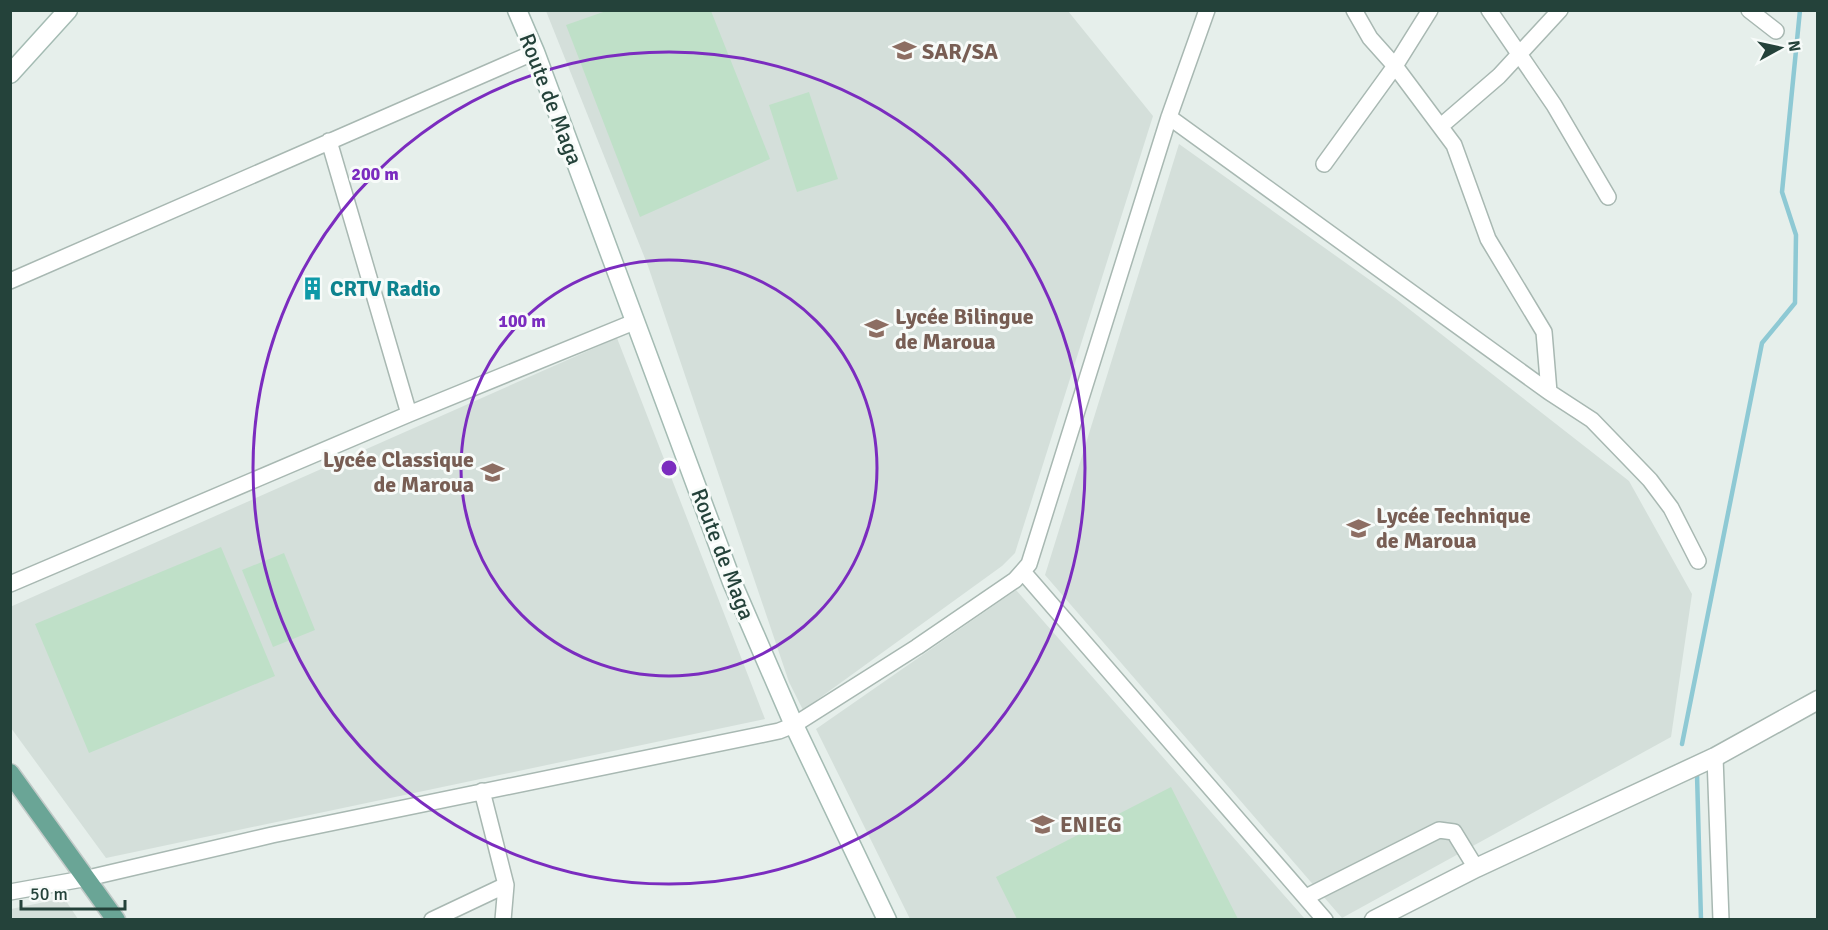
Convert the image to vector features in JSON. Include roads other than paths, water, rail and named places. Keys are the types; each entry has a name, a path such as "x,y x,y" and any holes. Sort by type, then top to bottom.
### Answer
{"main road":[{"path":"10,74 68,10"},
{"name":"Route de Maga","path":"517,10 535,52 732,582 794,725 887,920"},
{"path":"1374,920 1476,868 1715,757 1818,700"},
{"path":"10,773 88,878 116,920"}],"street":[{"path":"10,892 88,878 272,835 778,731 794,725 917,647 1024,573 1029,564 1168,117 1207,10"},
{"path":"1354,10 1370,38 1395,66 1441,126 1463,165 1481,222 1498,260 1544,332 1549,392"},
{"path":"1324,165 1395,66 1430,10"},
{"path":"1489,10 1520,53 1608,197"},
{"path":"1441,126 1499,76 1560,10"},
{"path":"1749,10 1776,31"},
{"path":"10,281 535,52"},
{"path":"1168,117 1549,392 1592,420 1650,480 1671,508 1698,561"},
{"path":"329,141 409,414"},
{"path":"10,584 409,414 634,322"},
{"path":"1024,573 1325,920"},
{"path":"1715,757 1721,920"},
{"path":"482,791 506,885 504,920"},
{"path":"1306,897 1439,830 1454,832 1476,868"},
{"path":"432,920 506,885"}],"waterway":[{"path":"1682,744 1762,343 1795,303 1796,235 1782,192 1800,10"},
{"path":"1697,774 1701,920"}],"place":[{"name":"SAR/SA","path":"904,51"},
{"name":"CRTV Radio","path":"312,288"},
{"name":"Lycée Bilingue de Maroua","path":"877,329"},
{"name":"Lycée Classique de Maroua","path":"492,472"},
{"name":"Lycée Technique de Maroua","path":"1358,528"},
{"name":"ENIEG","path":"1042,824"}]}
